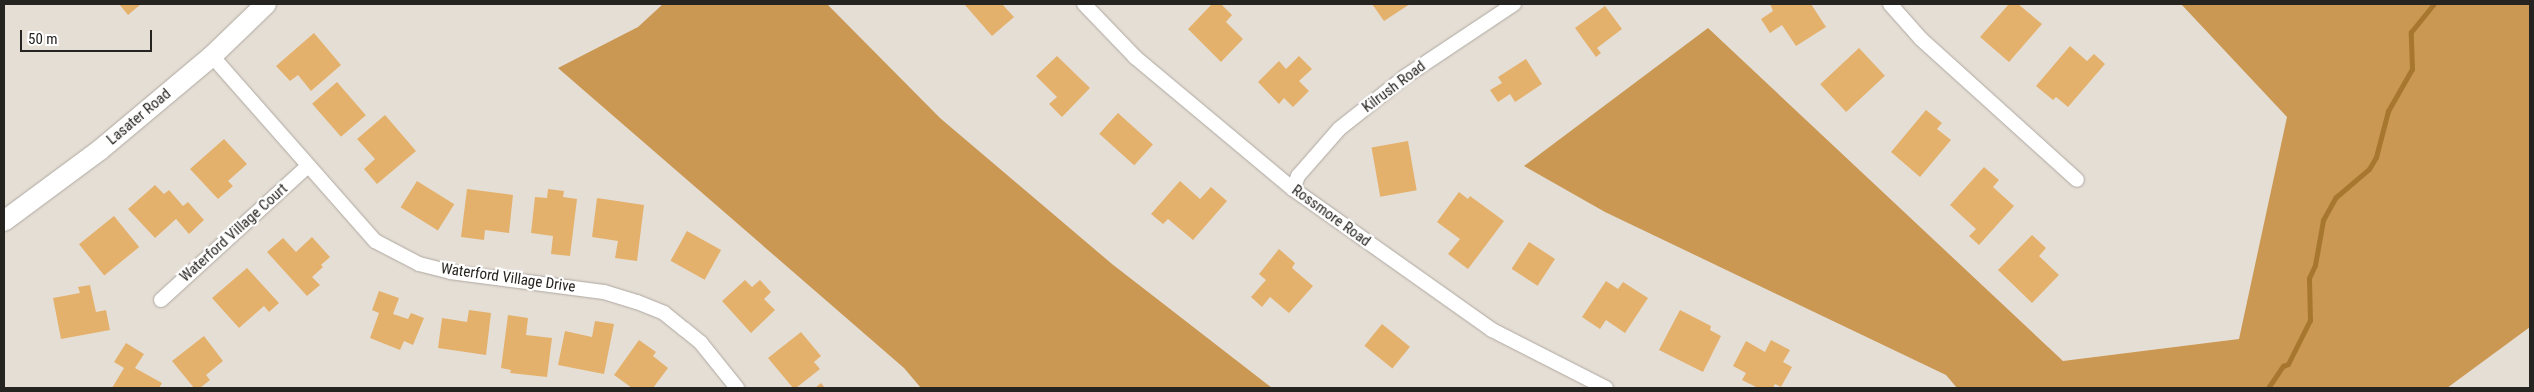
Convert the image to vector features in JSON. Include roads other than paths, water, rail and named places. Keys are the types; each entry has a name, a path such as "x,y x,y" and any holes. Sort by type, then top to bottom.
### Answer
{"street":[{"name":"Lasater Road","path":"4,221 100,150 212,56 266,4"},
{"name":"Rossmore Road","path":"1084,4 1135,57 1292,189 1492,330 1606,388"},
{"name":"Kilrush Road","path":"1292,189 1298,176 1339,129 1406,76 1514,4"},
{"path":"1890,4 1921,39 2077,180"},
{"name":"Waterford Village Drive","path":"212,56 375,241 419,264 450,272 604,292 637,302 664,313 701,343 737,388"},
{"name":"Waterford Village Court","path":"161,300 308,166"}],"waterway":[{"path":"2268,388 2283,366 2288,364 2310,320 2309,278 2315,265 2323,220 2336,197 2369,169 2376,157 2388,111 2412,69 2411,32 2434,4"}]}
